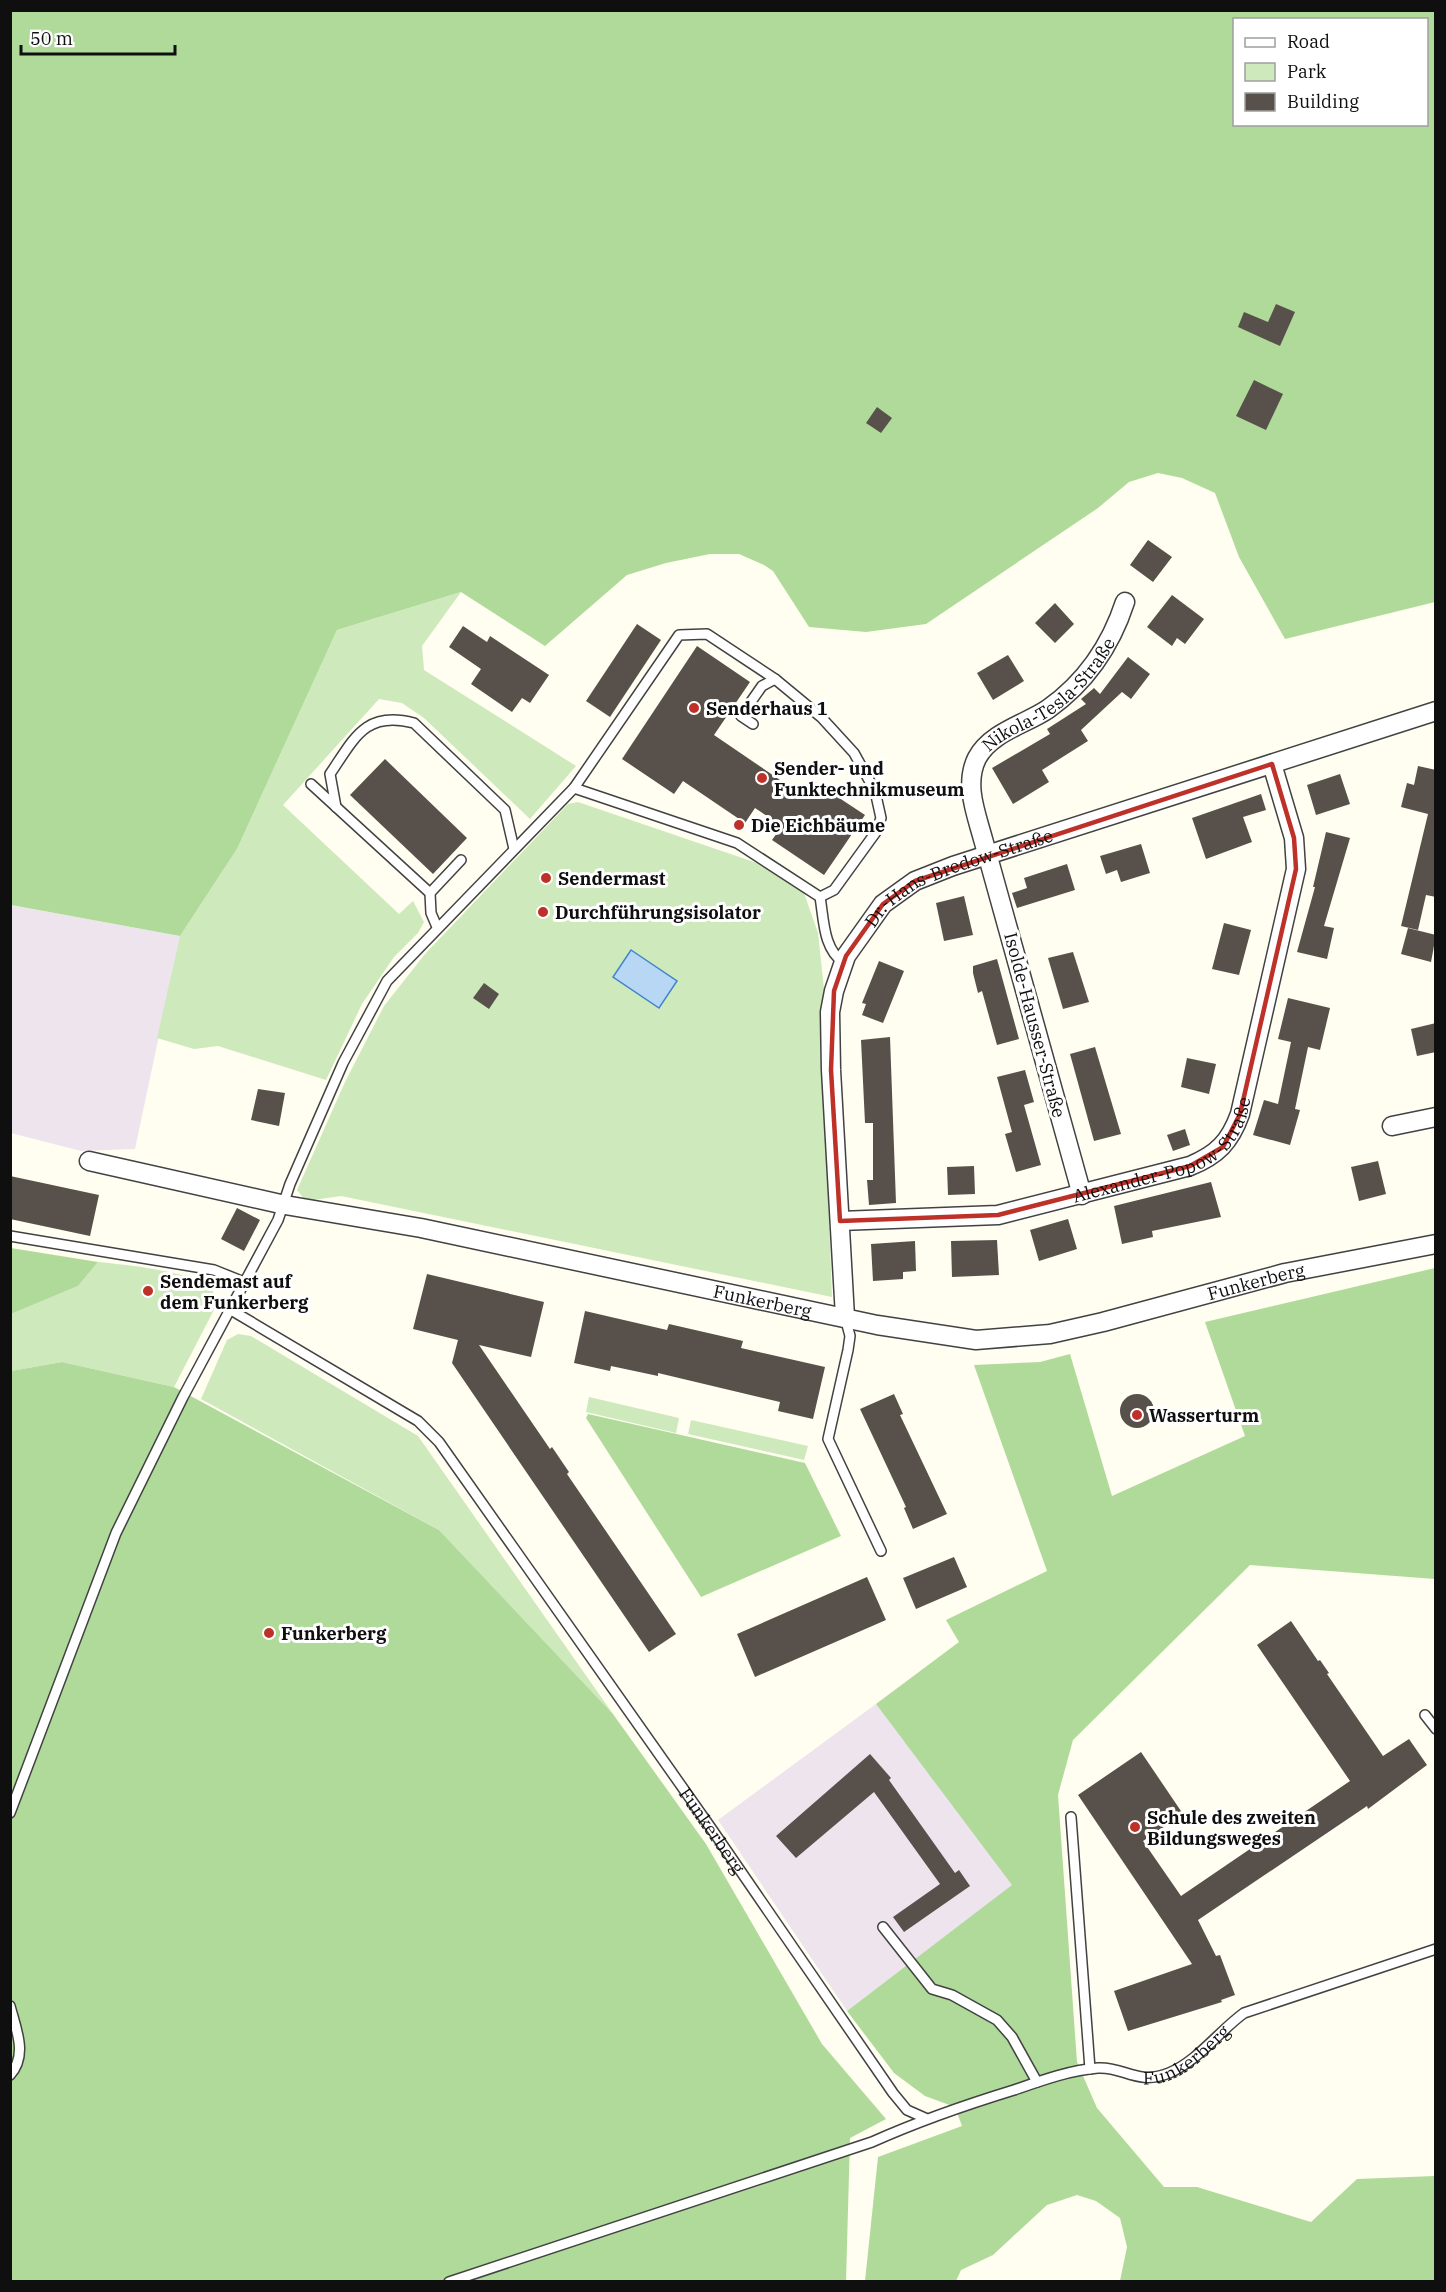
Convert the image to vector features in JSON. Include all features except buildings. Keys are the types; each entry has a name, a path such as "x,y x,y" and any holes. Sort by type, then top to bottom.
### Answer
{"street":[{"name":"Nikola-Tesla-Straße","path":"988,854 972,795 971,782 977,759 983,749 997,738 1048,709 1075,686 1099,658 1116,629 1125,602"},
{"name":"Dr.-Hans-Bredow-Straße","path":"845,1317 830,1012 844,963 859,936 883,904 915,881 988,854 1436,711"},
{"name":"Alexander-Popow-Straße","path":"840,1221 998,1215 1082,1196 1190,1166 1212,1157 1234,1133 1296,869 1294,838 1272,764"},
{"name":"Isolde-Hausser-Straße","path":"988,854 1082,1196"},
{"path":"1392,1126 1436,1117"},
{"name":"Funkerberg","path":"89,1161 285,1205 421,1228 877,1325 976,1340 1050,1334 1285,1273 1436,1244"}],"lane":[{"path":"10,1813 116,1533 183,1397 285,1205 290,1184 343,1063 387,981 574,789 679,635 707,634 775,679 821,717 854,753 877,800 880,818 876,832 834,890 820,897"},
{"path":"753,724 741,716 762,686 775,679"},
{"path":"336,807 330,774 361,729 387,719 400,719 414,723 505,810 514,849"},
{"path":"311,784 430,893 431,913 438,927"},
{"path":"574,789 737,843 820,897 828,944 833,956 844,963"},
{"path":"430,893 461,861"},
{"path":"10,1236 214,1270 244,1282"},
{"name":"Funkerberg","path":"231,1310 418,1421 439,1442 711,1828 893,2093 907,2110 925,2118"},
{"path":"845,1317 850,1336 828,1439 881,1551"},
{"path":"1425,1715 1436,1729"},
{"path":"1071,1817 1090,2069"},
{"path":"883,1927 932,1989 952,1995 997,2020 1012,2037 1037,2082"},
{"name":"Funkerberg","path":"449,2282 872,2142 925,2118 1037,2082 1090,2069 1105,2068 1128,2076 1150,2078 1170,2073 1191,2059 1225,2027 1244,2013 1436,1949"},
{"path":"10,2006 21,2046 18,2059 10,2075"}],"highlighted area":[{"path":"1272,764 1294,838 1296,869 1240,1114 1223,1147 1190,1166 998,1215 840,1221 831,1070 834,991 846,956 883,904 915,881"}],"shaded area":[{"path":"10,905 180,936 135,1149 81,1151 11,1133"},
{"path":"876,1704 1013,1885 847,2011 718,1820"}],"green space":[{"path":"10,11 1435,11 1435,602 1285,639 1239,557 1215,493 1182,478 1158,473 1129,482 1098,508 926,624 866,632 809,627 773,571 739,554 710,554 666,563 627,575 545,646 461,592 337,630 237,849 180,936 11,905"},
{"path":"461,592 422,646 424,670 576,766 530,819 424,718 402,703 379,699 283,805 399,914 413,901 424,922 418,933 394,957 362,1004 326,1080 218,1046 194,1049 157,1038 180,936 237,849 337,630"},
{"path":"578,802 757,863 804,893 818,933 824,989 821,1011 832,1297 341,1196 306,1201 297,1190 345,1082 384,1006 425,954 568,804"},
{"path":"10,1248 98,1262 78,1286 11,1314"},
{"path":"98,1262 176,1274 192,1278 212,1290 217,1304 174,1387 62,1362 11,1371 11,1314 78,1286"},
{"path":"1435,1268 1435,1579 1250,1565 1073,1740 1058,1795 1077,2062 1097,2108 1164,2187 1197,2187 1311,2222 1357,2179 1435,2176 1435,2281 1120,2281 1127,2247 1120,2218 1096,2201 1077,2195 1047,2205 993,2255 961,2270 956,2281 865,2281 878,2157 962,2126 955,2107 925,2096 894,2073 847,2011 1012,1885 876,1704 959,1642 946,1620 1047,1571 974,1365 1040,1362 1070,1354 1112,1496 1245,1436 1205,1322"},
{"path":"238,1334 251,1336 418,1436 613,1714 439,1530 201,1399 227,1340"},
{"path":"62,1362 174,1387 439,1530 613,1714 706,1844 822,2044 886,2119 850,2138 846,2281 11,2282 11,1371"},
{"path":"589,1397 679,1418 676,1433 586,1412"},
{"path":"588,1414 805,1463 841,1536 701,1597 586,1418"},
{"path":"691,1420 808,1446 804,1460 688,1434"}],"water":[{"path":"631,950 677,981 659,1008 613,977"}],"place":[{"name":"Senderhaus 1","path":"694,708"},
{"name":"Sender- und Funktechnikmuseum","path":"762,778"},
{"name":"Die Eichbäume","path":"739,825"},
{"name":"Sendermast","path":"546,878"},
{"name":"Durchführungsisolator","path":"543,912"},
{"name":"Sendemast auf dem Funkerberg","path":"148,1291"},
{"name":"Wasserturm","path":"1137,1415"},
{"name":"Funkerberg","path":"269,1633"},
{"name":"Schule des zweiten Bildungsweges","path":"1135,1827"}]}
